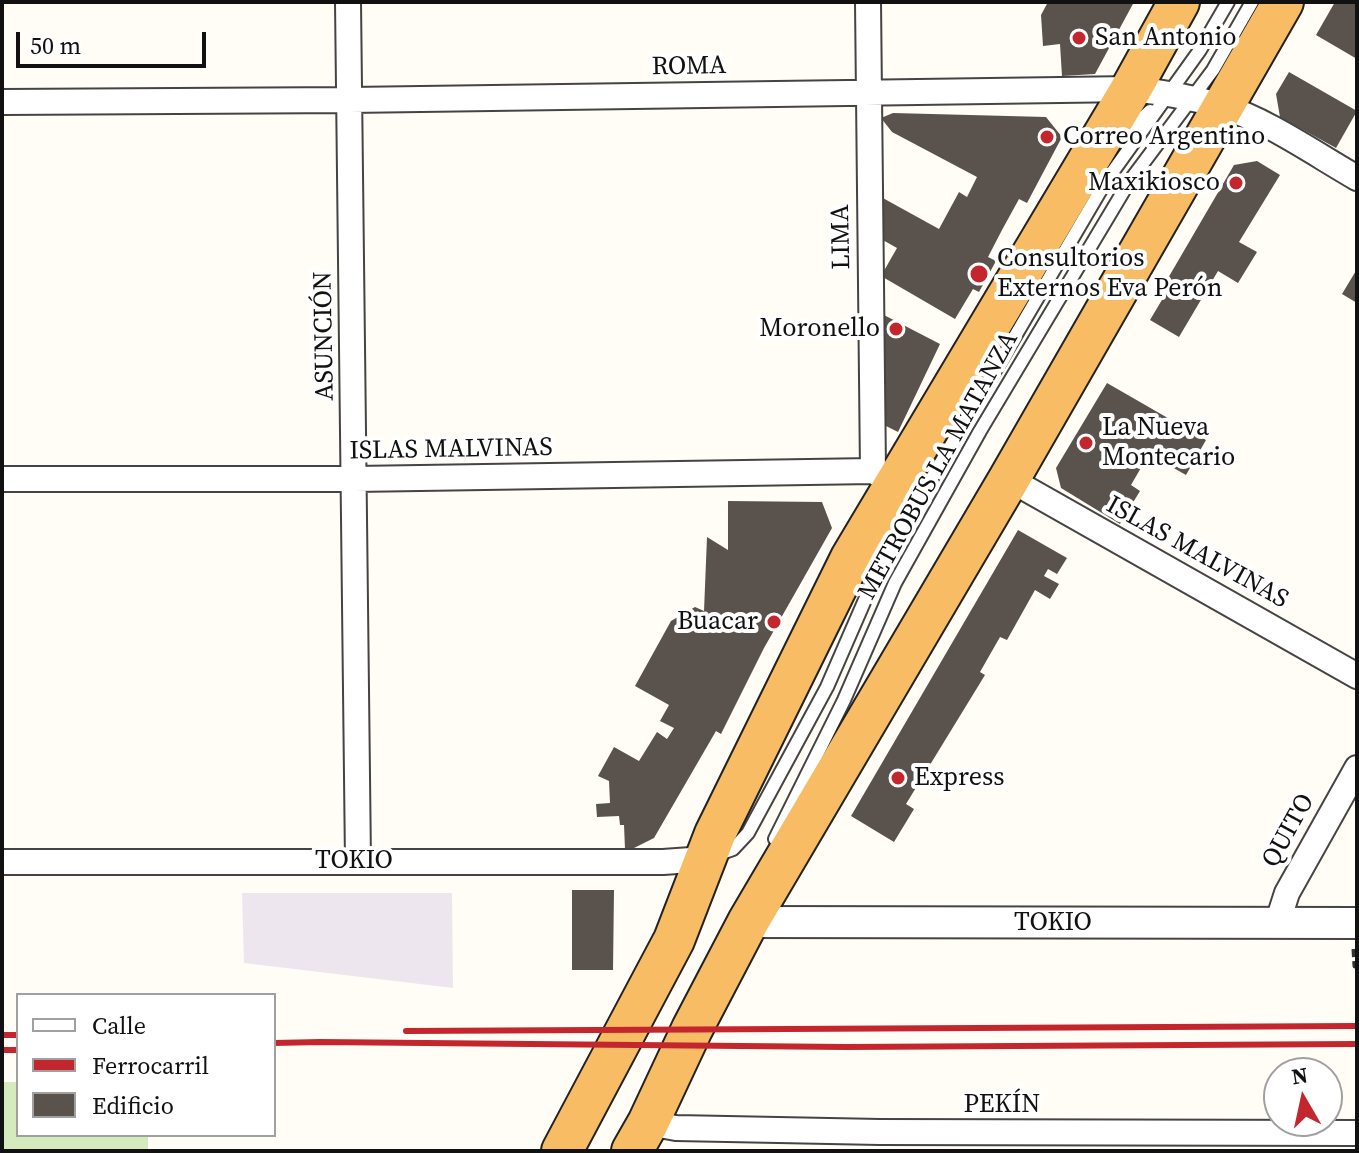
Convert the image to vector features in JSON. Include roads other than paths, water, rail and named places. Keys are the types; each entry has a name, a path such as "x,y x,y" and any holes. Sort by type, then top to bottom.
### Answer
{"highway":[{"path":"562,1151 674,940 721,820 851,558 884,478 1079,177 1179,2"},
{"path":"640,1137 748,922 1009,479 1195,100 1254,53 1283,2"}],"street":[{"name":"ASUNCIÓN","path":"348,2 358,861"},
{"name":"LIMA","path":"868,2 884,478"},
{"name":"ROMA","path":"2,102 1131,89 1195,100 1251,118 1357,178"},
{"name":"ISLAS MALVINAS","path":"2,479 884,478"},
{"name":"ISLAS MALVINAS","path":"1009,479 1357,676"},
{"name":"QUITO","path":"1277,924 1287,893 1357,768"},
{"name":"TOKIO","path":"2,862 663,862 705,859"},
{"name":"TOKIO","path":"748,922 1357,923"},
{"name":"PEKÍN","path":"640,1137 676,1128 888,1142 1271,1142 1357,1133"}],"lane":[{"name":"METROBUS LA MATANZA","path":"705,859 733,849 748,833 827,687 878,570 1106,181 1195,100 1200,50 1228,2"},
{"name":"METROBUS LA MATANZA","path":"771,852 775,838 844,700 895,583 980,431 1129,182 1195,100 1252,2"},
{"name":"METROBUS LA MATANZA","path":"1079,177 1195,100"},
{"path":"748,922 766,866"}],"railway":[{"path":"406,1031 1357,1026"},
{"path":"2,1035 16,1035"},
{"path":"276,1043 846,1047 1357,1044"},
{"path":"2,1050 16,1050"}],"place":[{"name":"San Antonio","path":"1079,38"},
{"name":"Correo Argentino","path":"1047,137"},
{"name":"Maxikiosco","path":"1236,183"},
{"name":"Consultorios Externos Eva Perón","path":"979,274"},
{"name":"Moronello","path":"896,329"},
{"name":"La Nueva Montecario","path":"1086,443"},
{"name":"Buacar","path":"774,622"},
{"name":"Express","path":"898,778"}]}
